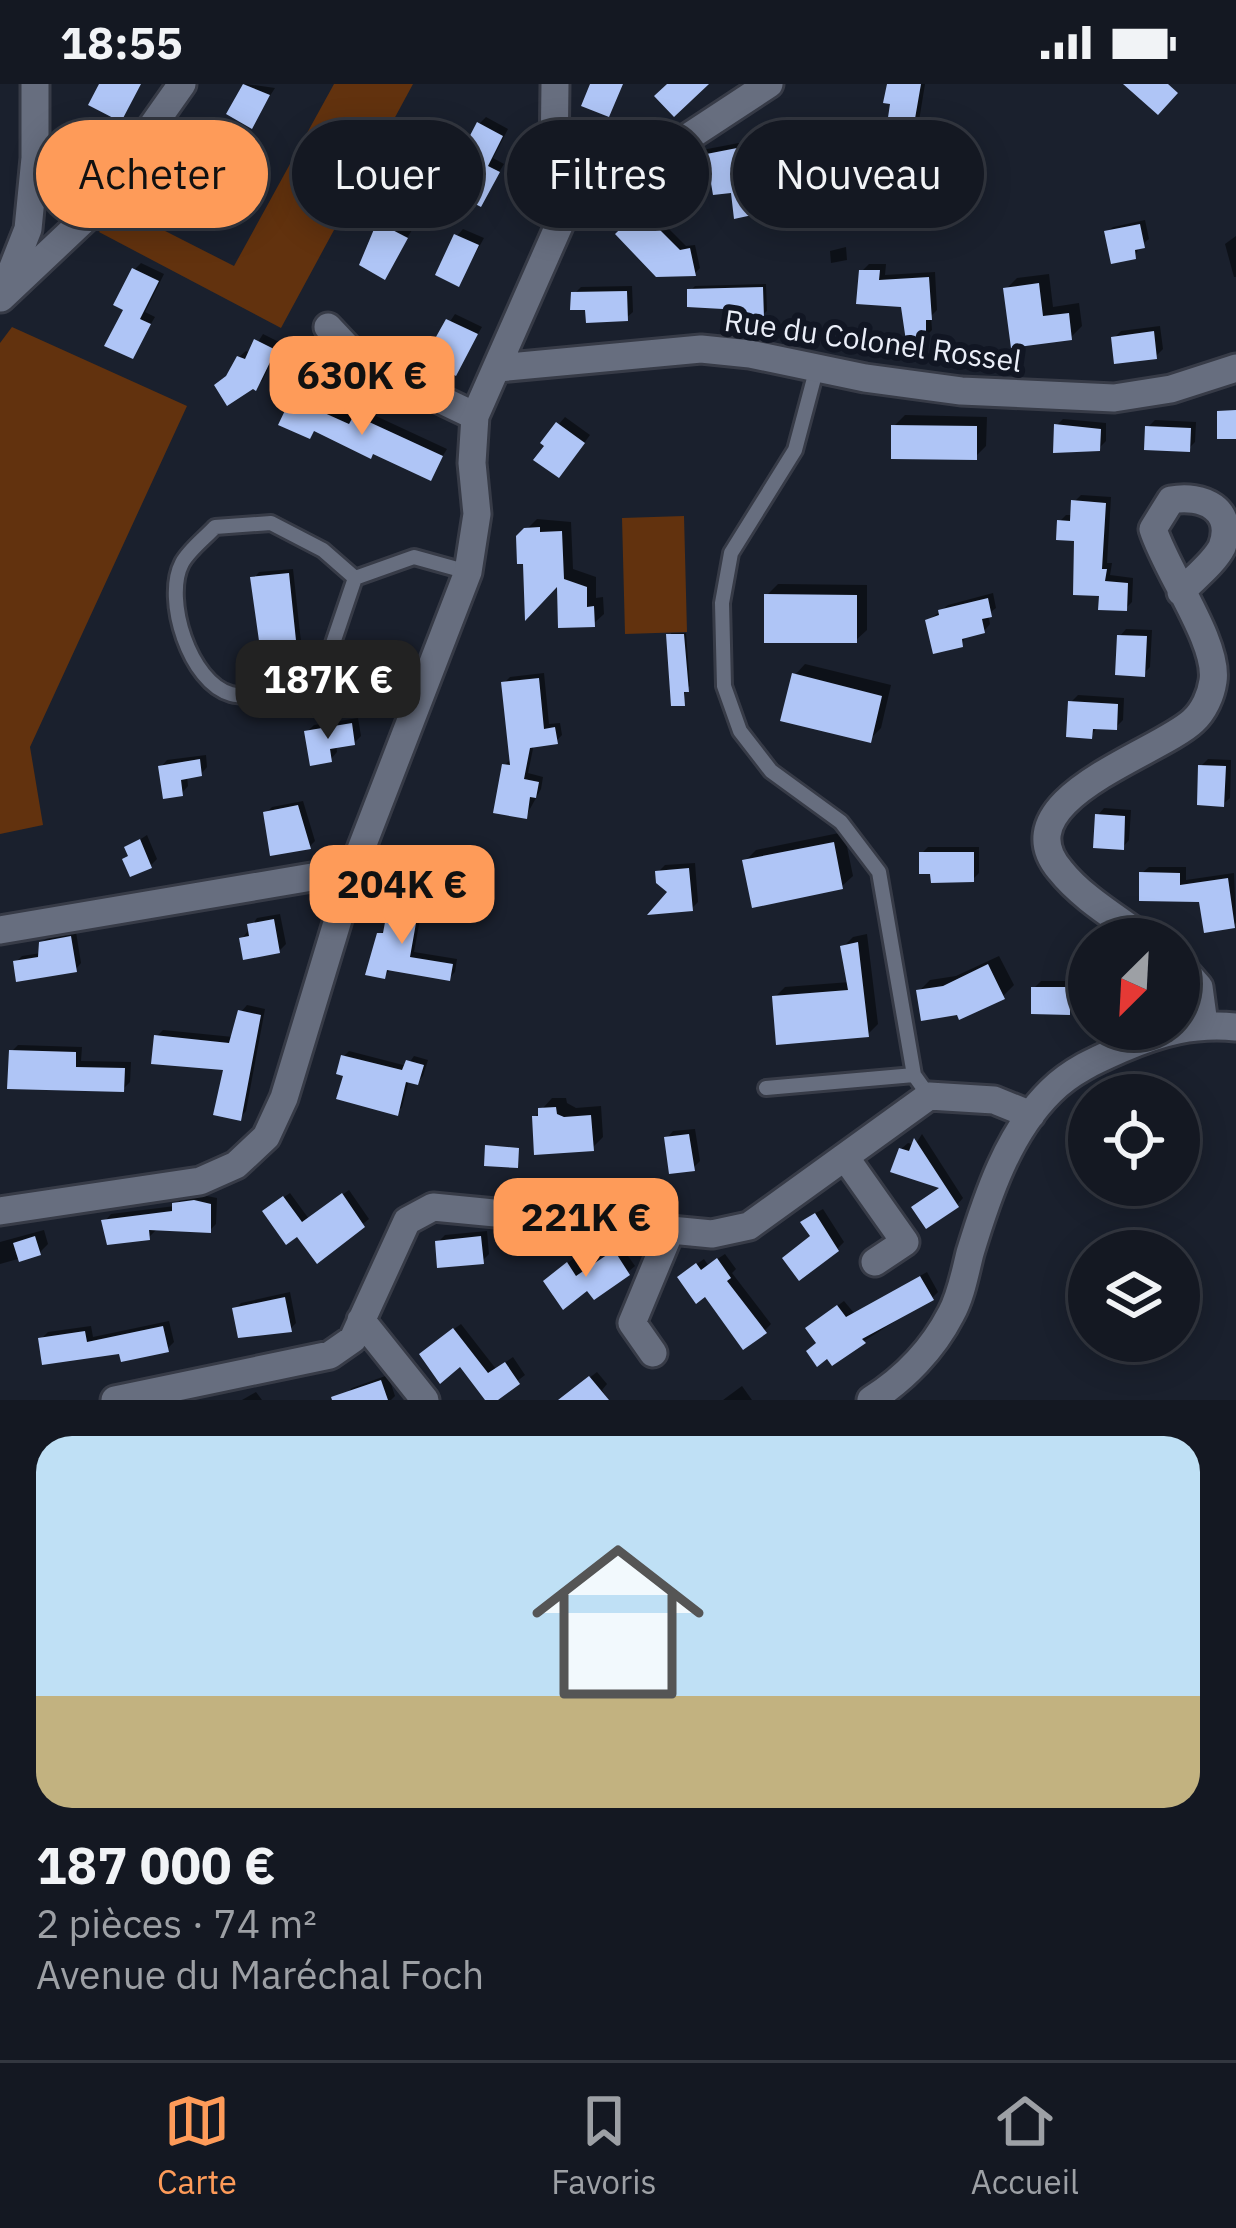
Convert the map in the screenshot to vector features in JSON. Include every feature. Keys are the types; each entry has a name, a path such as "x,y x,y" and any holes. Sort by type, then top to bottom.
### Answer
{"street":[{"path":"1,299 28,230 35,84"},
{"path":"1,299 91,213 182,84"},
{"path":"555,84 555,120"},
{"path":"709,123 769,84"},
{"path":"0,1211 200,1181 236,1165 266,1137 284,1098 353,871 468,572 477,514 472,464 476,416 558,228"},
{"path":"328,326 360,361 476,416"},
{"name":"Rue du Colonel Rossel","path":"498,368 701,349 865,379 1051,398 1171,389 1236,368"},
{"path":"1117,918 1055,866 1048,846 1050,826 1056,809 1081,788 1180,731 1197,718 1208,700 1214,656 1181,592"},
{"path":"0,929 353,871"},
{"path":"1200,994 1204,1024"},
{"path":"871,1400 891,1388 927,1352 953,1312 982,1213 1012,1144 1051,1090 1082,1066 1153,1035 1204,1024 1236,1027"},
{"path":"115,1400 148,1397 330,1355 353,1339 407,1221 434,1208 712,1234 748,1226 845,1157 922,1086 994,1100 1031,1115"},
{"path":"845,1157 904,1242 875,1262"},
{"path":"653,1352 632,1323 670,1229"},
{"path":"362,1320 424,1400"}],"lane":[{"path":"766,1088 922,1086 879,872 841,822 771,771 740,731 724,686 722,603 731,553 795,450 817,368"},
{"path":"271,523 323,550 355,578 327,661 298,691 234,695 210,684 184,642 176,601 182,563 215,527 271,523"},
{"path":"355,578 415,556 468,572"}],"shaded area":[{"path":"334,84 413,84 394,120 314,120"},
{"path":"292,160 292,228 335,228 281,328 99,232 102,228 159,228 234,266 255,228 268,228 268,204"},
{"path":"12,327 187,406 30,747 43,825 0,834 0,343"},
{"path":"684,516 687,632 625,634 622,518"}],"building":[{"path":"99,84 141,84 122,120 88,105"},
{"path":"243,84 270,95 257,120 236,120 226,114"},
{"path":"590,84 623,84 609,117 581,106"},
{"path":"667,84 709,84 674,117 654,96"},
{"path":"887,84 921,84 915,120 888,120 890,104 883,103"},
{"path":"1123,84 1168,84 1178,93 1158,115"},
{"path":"483,125 503,136 488,166 500,172 483,203"},
{"path":"733,149 733,210 731,193 713,195 709,153"},
{"path":"1140,224 1145,248 1135,250 1136,259 1111,264 1104,231"},
{"path":"374,228 389,228 408,238 385,280 359,265"},
{"path":"621,228 658,228 680,250 690,248 696,276 656,277 615,234"},
{"path":"454,234 479,245 459,287 435,275"},
{"path":"132,268 159,281 140,319 151,324 133,359 104,346 123,310 113,305"},
{"path":"859,270 880,270 879,280 929,277 932,320 926,320 926,339 906,341 901,307 856,304"},
{"path":"1039,283 1043,316 1069,313 1072,340 1011,348 1003,288"},
{"path":"763,287 764,318 723,319 723,309 687,307 687,289"},
{"path":"627,291 628,321 586,323 585,310 570,310 571,292"},
{"path":"446,319 478,334 456,376 418,357"},
{"path":"1154,331 1157,359 1114,364 1111,337"},
{"path":"254,339 276,350 256,391 227,406 214,385 226,376 237,356 245,359"},
{"path":"291,398 349,424 354,415 443,456 431,481 314,431 310,439 278,425"},
{"path":"1236,410 1236,439 1217,439 1217,411"},
{"path":"556,422 585,443 559,478 533,460"},
{"path":"1054,424 1101,429 1100,451 1053,453"},
{"path":"891,425 977,426 977,460 891,459"},
{"path":"1145,426 1191,428 1190,452 1144,450"},
{"path":"1071,500 1106,503 1102,569 1107,569 1105,581 1128,583 1127,611 1098,610 1099,596 1073,595 1074,541 1056,540 1057,520 1070,521"},
{"path":"540,527 540,532 562,531 564,579 587,587 587,607 594,606 595,627 558,628 557,587 525,621 523,564 517,564 516,536 524,528"},
{"path":"289,573 297,650 261,655 250,577"},
{"path":"764,594 857,595 857,643 764,643"},
{"path":"988,598 992,617 982,619 985,633 962,639 963,647 933,654 925,620 939,615 938,610"},
{"path":"666,634 684,634 689,692 684,692 685,706 671,706"},
{"path":"1117,635 1147,636 1145,677 1115,675"},
{"path":"792,673 882,696 871,743 780,721"},
{"path":"539,678 544,729 555,727 558,744 530,748 524,779 539,782 536,798 530,797 527,819 493,813 502,764 510,765 501,682"},
{"path":"1068,701 1118,704 1117,730 1093,729 1092,739 1066,737"},
{"path":"352,723 355,745 330,749 332,762 310,766 304,731"},
{"path":"200,759 202,776 181,780 183,796 163,799 158,766"},
{"path":"1198,765 1226,766 1224,807 1197,805"},
{"path":"298,805 311,849 270,856 263,812"},
{"path":"1095,814 1125,816 1124,850 1093,848"},
{"path":"140,839 152,868 130,877 122,859 128,856 124,847"},
{"path":"834,842 843,889 752,908 742,860"},
{"path":"919,852 974,852 974,882 931,883 930,874 919,874"},
{"path":"424,858 441,861 438,875 449,878 443,904 417,899"},
{"path":"689,868 693,911 647,915 667,892 656,883 655,871"},
{"path":"1139,872 1180,873 1180,885 1228,878 1235,928 1204,933 1199,902 1139,901"},
{"path":"389,901 419,906 410,957 453,964 450,981 387,970 385,979 365,975 377,933 383,933"},
{"path":"274,919 280,953 243,960 239,938 249,936 247,924"},
{"path":"71,936 77,972 16,982 13,961 38,957 39,942"},
{"path":"858,942 869,1037 776,1045 772,996 848,990 840,946"},
{"path":"988,964 1005,999 959,1020 957,1015 921,1021 916,990 943,986"},
{"path":"1031,987 1068,987 1068,1015 1031,1014"},
{"path":"238,1010 261,1015 241,1121 213,1115 223,1070 151,1064 154,1035 229,1043"},
{"path":"9,1050 76,1052 76,1067 125,1068 124,1092 7,1089"},
{"path":"341,1055 402,1070 406,1060 424,1065 418,1085 406,1082 398,1116 336,1099 343,1076 336,1074"},
{"path":"556,1107 564,1117 591,1115 594,1151 534,1155 532,1116 538,1116 538,1108"},
{"path":"689,1134 695,1171 669,1174 664,1137"},
{"path":"914,1138 959,1207 926,1229 911,1207 939,1188 890,1172 899,1148 909,1151"},
{"path":"485,1145 519,1148 518,1168 484,1166"},
{"path":"342,1193 365,1227 317,1264 297,1237 286,1245 262,1211 283,1196 302,1222"},
{"path":"172,1203 211,1204 211,1233 149,1230 150,1240 107,1245 101,1220 172,1211"},
{"path":"815,1213 839,1251 799,1281 782,1258 810,1236 800,1222"},
{"path":"35,1236 41,1255 19,1262 13,1243"},
{"path":"481,1236 484,1264 437,1268 435,1241"},
{"path":"614,1250 630,1275 594,1300 587,1291 563,1310 543,1281 567,1262 576,1276"},
{"path":"717,1258 731,1278 727,1281 767,1333 743,1350 705,1297 696,1304 677,1277 696,1263 701,1270"},
{"path":"920,1276 934,1300 862,1339 866,1343 832,1366 827,1359 817,1367 806,1351 816,1343 805,1328 837,1305 846,1317"},
{"path":"285,1297 292,1332 238,1338 232,1308"},
{"path":"163,1326 169,1352 121,1362 119,1354 42,1365 38,1338 85,1331 87,1342"},
{"path":"453,1328 488,1373 505,1362 520,1384 498,1400 485,1400 460,1367 440,1384 419,1354"},
{"path":"589,1376 609,1400 558,1400"},
{"path":"381,1380 388,1400 332,1400 331,1397"}]}
